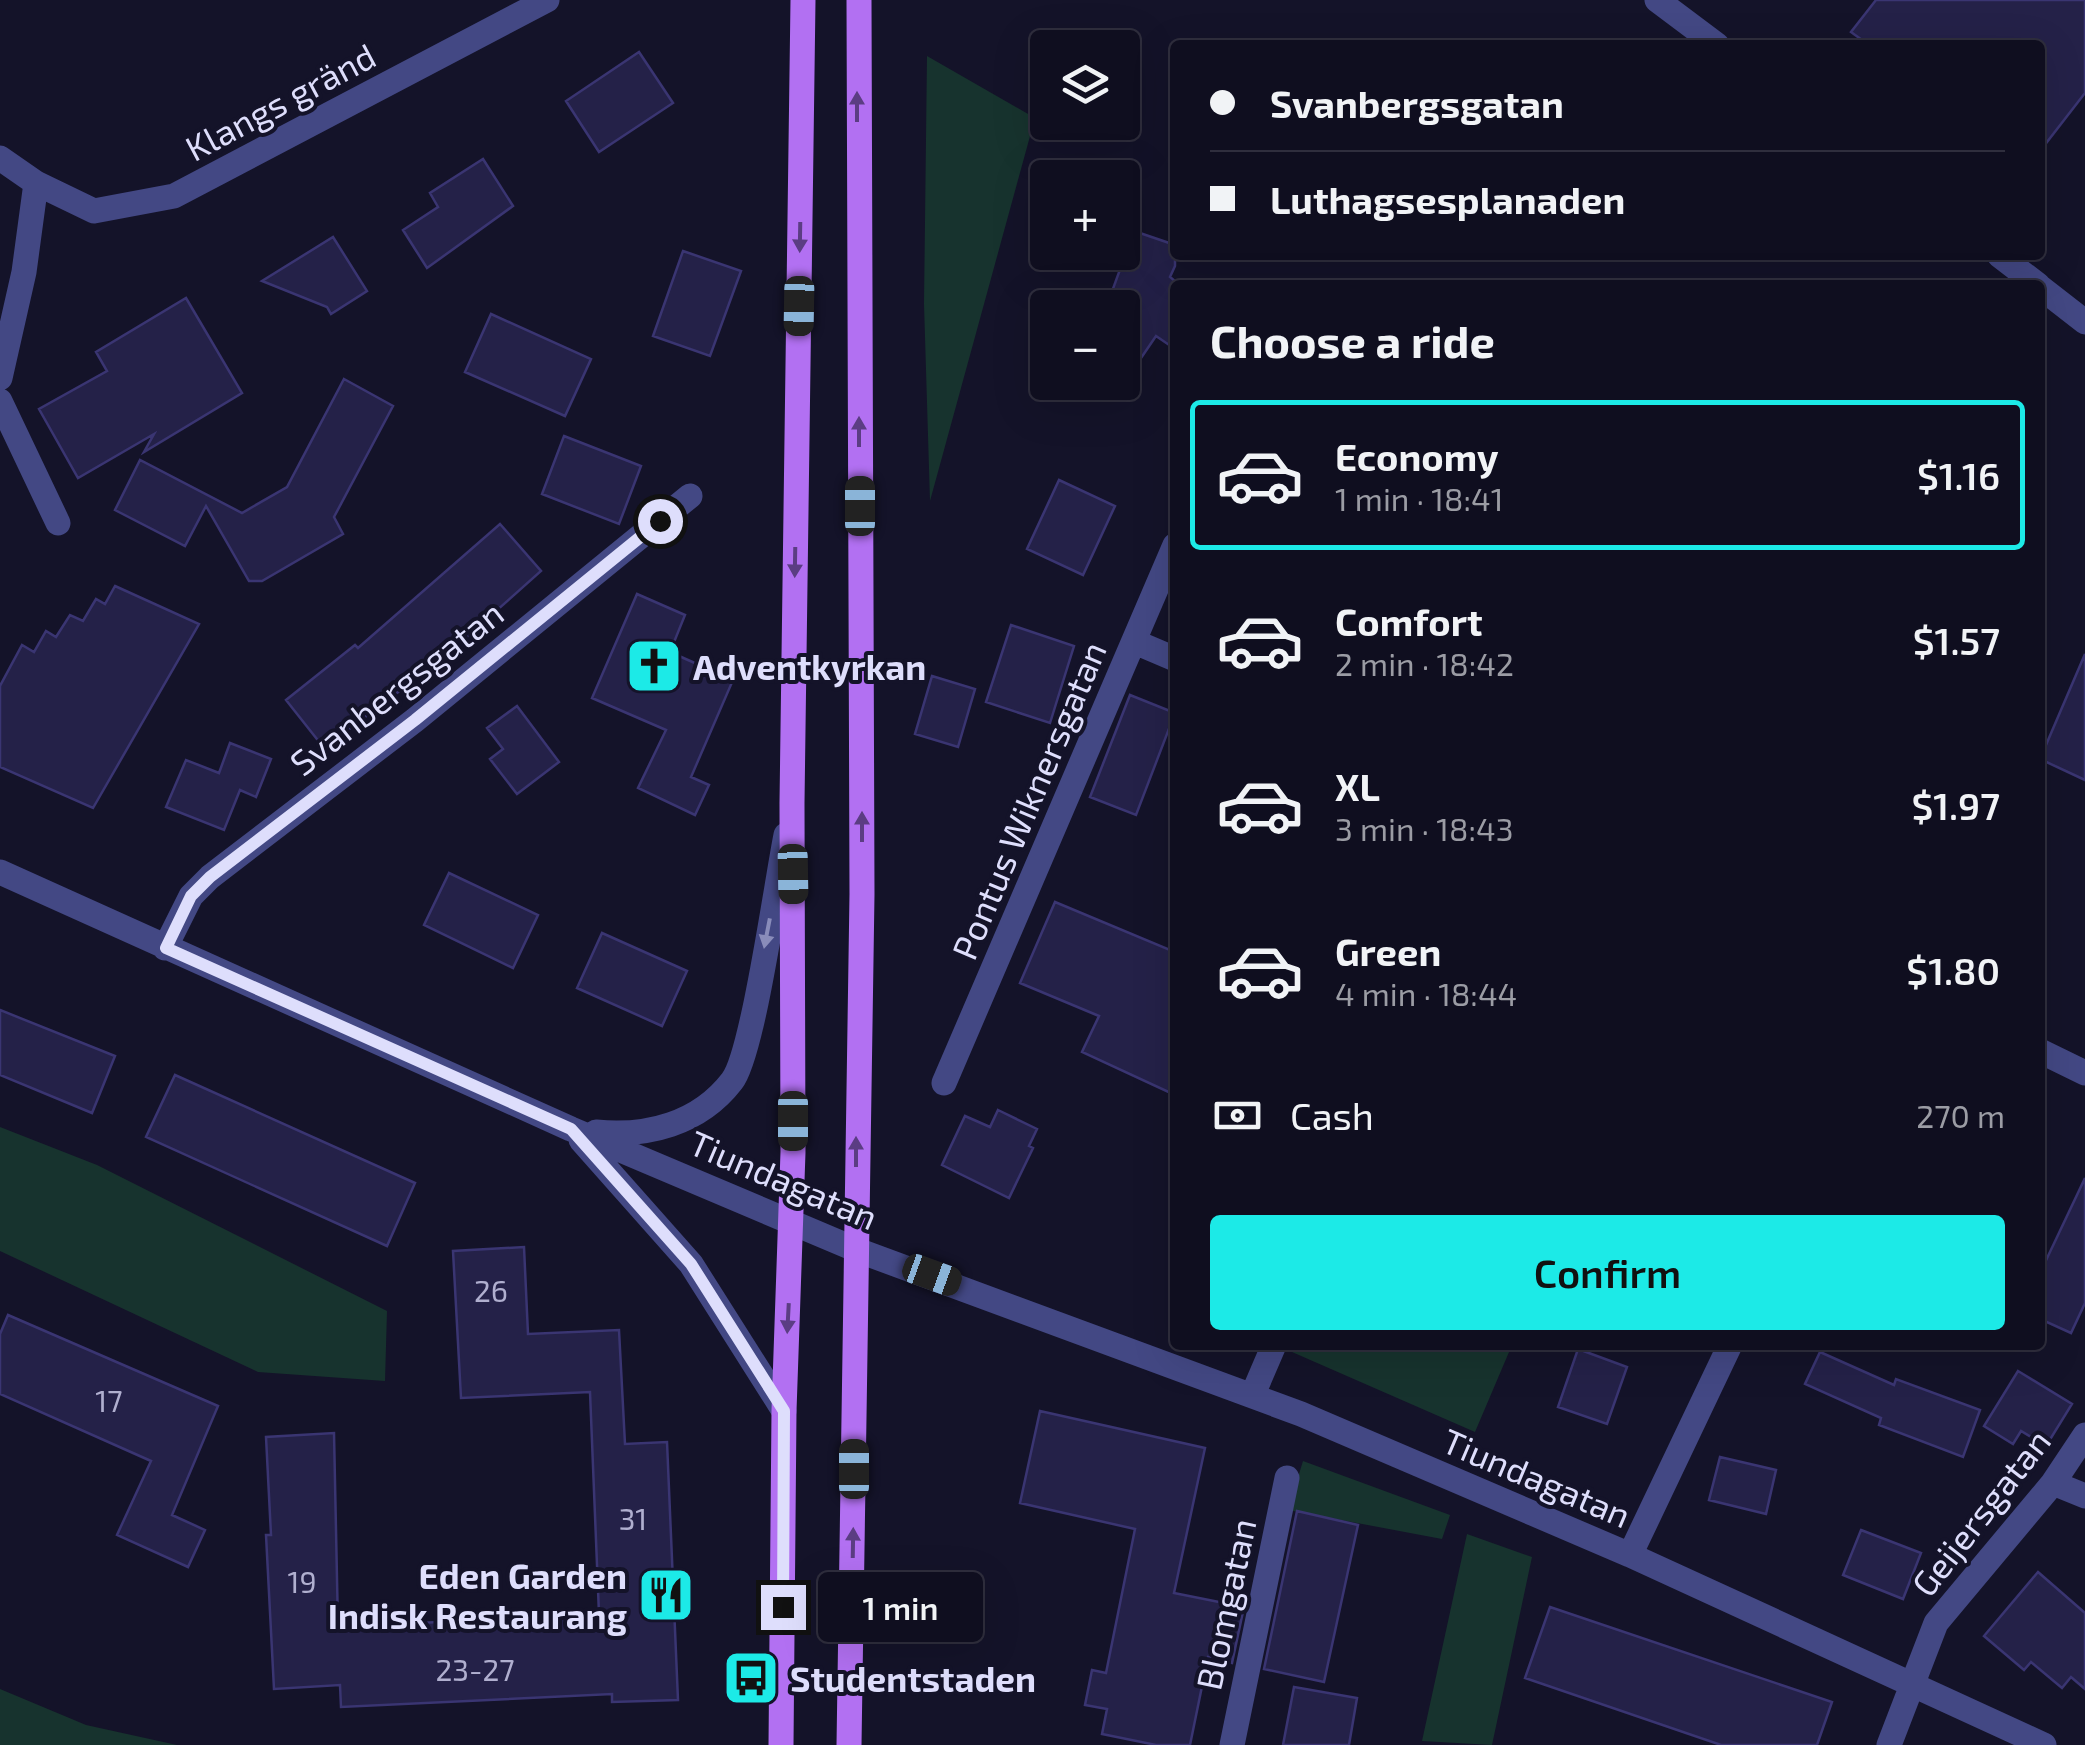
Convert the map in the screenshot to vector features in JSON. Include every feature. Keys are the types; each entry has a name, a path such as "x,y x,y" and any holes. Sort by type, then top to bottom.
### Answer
{"main road":[{"path":"781,1745 784,1411 792,1220 792,802 803,0"},
{"path":"849,1745 862,894 859,0"}],"street":[{"name":"Klangs gränd","path":"0,158 36,183 94,211 174,196 547,0"},
{"path":"1657,0 1710,40"},
{"path":"0,378 24,272 36,183"},
{"path":"2006,260 2031,280"},
{"path":"2045,291 2085,322"},
{"path":"0,401 58,524"},
{"name":"Svanbergsgatan","path":"166,948 191,896 210,877 415,720 690,496"},
{"name":"Pontus Wiknersgatan","path":"944,1082 1170,557"},
{"path":"1135,642 1170,657"},
{"path":"571,1129 616,1134 664,1128 689,1116 734,1080 753,1009 792,802"},
{"name":"Tiundagatan","path":"0,872 571,1129 857,1250 1253,1394 1630,1556 2044,1745"},
{"path":"2045,1054 2085,1074"},
{"path":"571,1129 691,1264 784,1411"},
{"path":"1253,1394 1272,1350"},
{"path":"1630,1556 1728,1350"},
{"name":"Geijersgatan","path":"1889,1745 1936,1624 2052,1483 2085,1435"},
{"name":"Blomgatan","path":"1232,1745 1287,1478"},
{"path":"2052,1483 2085,1496"}],"green space":[{"path":"927,56 1030,115 1030,136 930,501 924,304"},
{"path":"0,1127 97,1165 387,1311 385,1381 258,1372 0,1251"},
{"path":"1293,1350 1510,1350 1475,1432"},
{"path":"1303,1461 1450,1515 1442,1539 1288,1510"},
{"path":"1467,1534 1532,1557 1492,1745 1422,1741"},
{"path":"0,1689 86,1725 177,1745 0,1745"}],"building":[{"path":"1876,0 2085,0 2085,93 2045,145 2045,40 1862,40 1851,32"},
{"path":"639,52 673,103 599,152 566,101"},
{"path":"483,159 513,206 427,268 403,230 438,207 430,193"},
{"path":"1140,233 1170,243 1170,260 1175,260 1170,277 1174,280 1170,280 1170,346 1156,336 1140,360 1140,290 1113,290 1120,270 1140,270"},
{"path":"333,237 367,291 331,314 327,307 262,281"},
{"path":"683,251 741,271 710,356 653,336"},
{"path":"186,298 242,393 144,452 154,434 78,478 39,409 107,371 96,352"},
{"path":"491,314 591,359 565,416 465,372"},
{"path":"344,379 393,406 334,517 343,534 262,581 249,581 206,506 185,546 115,510 140,460 242,513 287,487"},
{"path":"564,436 641,466 619,524 542,494"},
{"path":"1059,480 1115,506 1083,575 1027,549"},
{"path":"500,524 541,571 442,659 324,748 286,700 355,645 358,648"},
{"path":"115,586 199,624 93,808 0,767 0,686 22,645 34,652 46,631 56,637 70,615 83,621 96,599 105,604"},
{"name":"Adventkyrkan","path":"637,594 685,615 670,652 733,680 691,777 709,785 695,815 638,788 666,730 592,698"},
{"path":"1011,625 1074,646 1050,723 986,702"},
{"path":"2085,654 2085,780 2045,761 2045,747"},
{"path":"932,676 975,689 958,747 915,734"},
{"path":"1130,695 1170,711 1170,726 1136,815 1090,797"},
{"path":"517,706 559,762 517,794 490,759 503,749 487,728"},
{"path":"230,743 271,759 256,797 240,790 224,830 166,807 186,760 219,773"},
{"path":"449,873 538,915 513,968 424,925"},
{"path":"1055,902 1170,950 1170,1093 1082,1052 1099,1016 1020,983"},
{"path":"602,933 687,971 662,1026 577,988"},
{"path":"0,1010 115,1056 92,1113 0,1075"},
{"path":"175,1075 415,1183 387,1246 146,1137"},
{"path":"998,1110 1037,1129 1029,1146 1033,1148 1009,1198 942,1165 965,1116 990,1127"},
{"path":"2085,1178 2085,1303 2071,1333 2045,1321 2045,1262"},
{"path":"524,1247 528,1334 619,1330 625,1444 667,1442 678,1700 612,1702 612,1694 341,1707 340,1685 274,1689 266,1535 271,1535 266,1437 334,1433 338,1627 599,1614 590,1392 461,1398 453,1251"},
{"path":"8,1315 218,1406 172,1515 205,1530 188,1567 117,1535 151,1461 0,1394 0,1334"},
{"path":"1578,1350 1627,1367 1607,1424 1558,1407"},
{"path":"1820,1352 1894,1385 1896,1379 1980,1410 1963,1457 1879,1425 1881,1418 1805,1384"},
{"path":"2018,1371 2072,1404 2046,1446 2021,1431 2013,1444 1984,1426"},
{"path":"1040,1411 1205,1448 1174,1593 1244,1607 1232,1663 1208,1657 1190,1745 1156,1745 1102,1734 1107,1709 1085,1705 1092,1670 1106,1673 1135,1529 1020,1503"},
{"path":"1720,1457 1776,1470 1766,1514 1709,1500"},
{"path":"1297,1511 1358,1525 1324,1682 1264,1669"},
{"path":"1861,1530 1921,1553 1903,1599 1843,1575"},
{"path":"2038,1572 2085,1613 2085,1689 2071,1677 2062,1688 2031,1662 2024,1670 1984,1636"},
{"path":"1550,1607 1832,1702 1817,1745 1721,1745 1525,1678"},
{"path":"1294,1687 1357,1698 1349,1745 1283,1745"}],"place":[{"name":"Adventkyrkan","path":"654,666"},
{"name":"Eden Garden Indisk Restaurang","path":"666,1595"},
{"name":"Studentstaden","path":"751,1678"}],"route":[{"path":"660,521 415,720 210,877 191,896 166,948 571,1129 608,1166 691,1264 784,1411 783,1607"}]}
